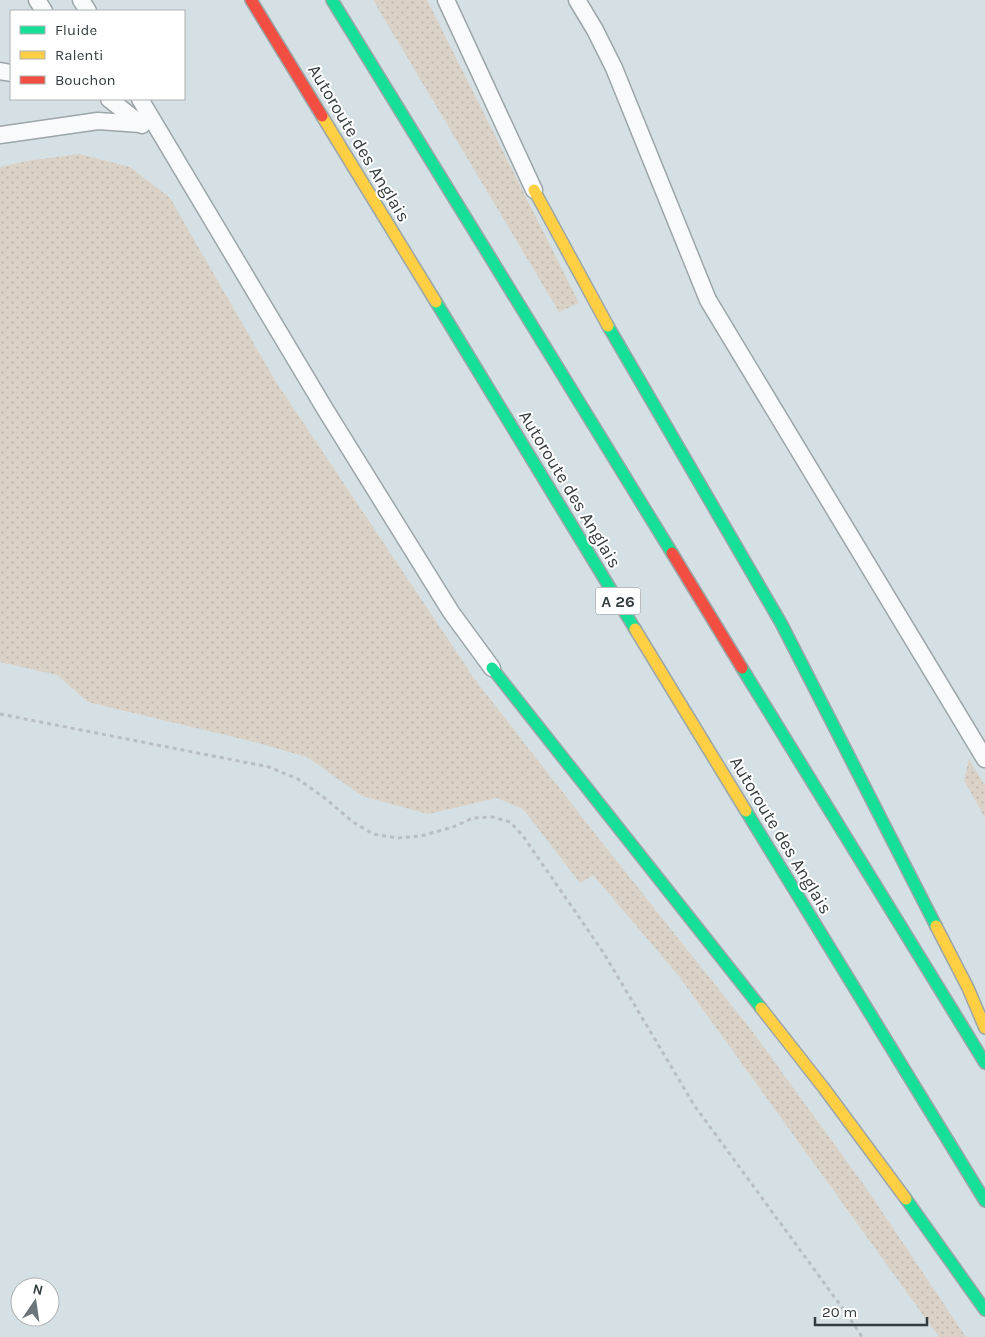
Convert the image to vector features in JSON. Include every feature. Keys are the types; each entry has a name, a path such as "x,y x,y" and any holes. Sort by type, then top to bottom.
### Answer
{"highway":[{"name":"Autoroute des Anglais","path":"251,0 985,1201"},
{"path":"332,0 985,1063"},
{"path":"534,190 594,302 781,623 968,988 985,1028"},
{"path":"492,668 822,1087 930,1232 985,1310"}],"lane":[{"path":"446,0 534,190"},
{"path":"577,0 614,68 708,300 985,759"},
{"path":"110,100 169,146"},
{"path":"141,100 335,426 451,612 492,668"},
{"path":"0,135 98,121 141,124"}],"path":[{"path":"0,714 269,767 298,779 353,822 373,834 397,838 421,836 454,827 473,818 493,817 510,822 523,836 603,952 694,1106 862,1337"}],"shaded area":[{"path":"373,0 427,0 579,303 559,312"},
{"path":"79,154 130,167 170,198 276,382 476,681 752,1031 864,1185 966,1337 939,1337 678,975 593,875 580,883 523,809 497,798 428,814 362,796 307,757 250,741 88,702 57,675 0,662 0,167 26,161"},
{"path":"969,759 985,786 985,818 964,780"}],"traffic: fast":[{"path":"332,0 672,553"},
{"path":"436,302 635,629"},
{"path":"608,326 781,623 936,926"},
{"path":"492,668 761,1008"},
{"path":"742,668 985,1063"},
{"path":"746,811 985,1201"},
{"path":"906,1199 985,1310"}],"traffic: slow":[{"path":"322,116 436,302"},
{"path":"534,190 608,326"},
{"path":"635,629 746,811"},
{"path":"936,926 968,988 985,1028"},
{"path":"761,1008 823,1087 906,1199"}],"traffic: jam":[{"path":"251,0 322,116"},
{"path":"672,553 742,668"}]}
